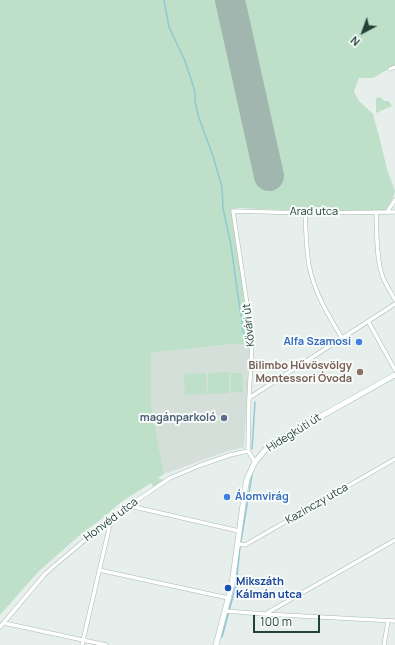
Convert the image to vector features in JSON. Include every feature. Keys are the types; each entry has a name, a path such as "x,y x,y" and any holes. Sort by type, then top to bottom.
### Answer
{"main road":[{"name":"Hidegkúti út","path":"216,645 228,611 228,598 240,545 240,531 245,490 249,475 255,462 271,445 395,375"}],"street":[{"path":"390,70 395,67"},
{"path":"387,212 395,200"},
{"name":"Arad utca","path":"233,211 305,213 395,212"},
{"name":"Kővári út","path":"233,211 252,343 248,451"},
{"path":"376,212 382,274 395,300"},
{"path":"305,213 309,266 316,290 326,312 342,338"},
{"path":"249,398 395,304"},
{"path":"368,321 395,370"},
{"path":"248,451 255,462"},
{"name":"Honvéd utca","path":"0,626 45,574 111,518 179,473 209,462 248,451"},
{"name":"Kazinczy utca","path":"240,545 245,545 395,459"},
{"path":"130,506 240,531"},
{"path":"82,645 111,518"},
{"path":"264,614 395,540"},
{"path":"99,570 228,598"},
{"path":"228,611 395,621"},
{"path":"384,645 388,621"},
{"path":"4,622 106,645"}],"shaded area":[{"path":"233,344 250,345 244,447 225,452 164,474 151,404 151,353"}],"green space":[{"path":"0,0 395,0 395,65 373,78 359,78 354,91 358,100 373,114 387,169 395,191 386,210 303,211 240,208 231,209 245,297 250,345 233,344 151,353 151,404 164,474 158,478 164,480 155,486 151,483 121,502 80,535 39,571 0,615"},
{"path":"380,97 384,101 389,101 392,106 376,113 376,98"},
{"path":"229,372 229,393 208,394 208,373"},
{"path":"206,373 207,394 185,395 184,374"},
{"path":"231,373 242,373 243,392 231,392"}],"waterway":[{"path":"164,0 169,27 185,61 192,82 199,118 213,156 222,187 223,208 231,245 242,327 246,343"},
{"path":"252,449 255,402"},
{"path":"222,637 236,585 240,547 252,475"}],"runway":[{"path":"230,0 269,176"}],"place":[{"name":"Alfa Szamosi","path":"359,342"},
{"name":"Bilimbo Hűvösvölgy Montessori Óvoda","path":"360,372"},
{"name":"magánparkoló","path":"224,418"},
{"name":"Álomvirág","path":"227,497"},
{"name":"Mikszáth Kálmán utca","path":"228,588"}]}
